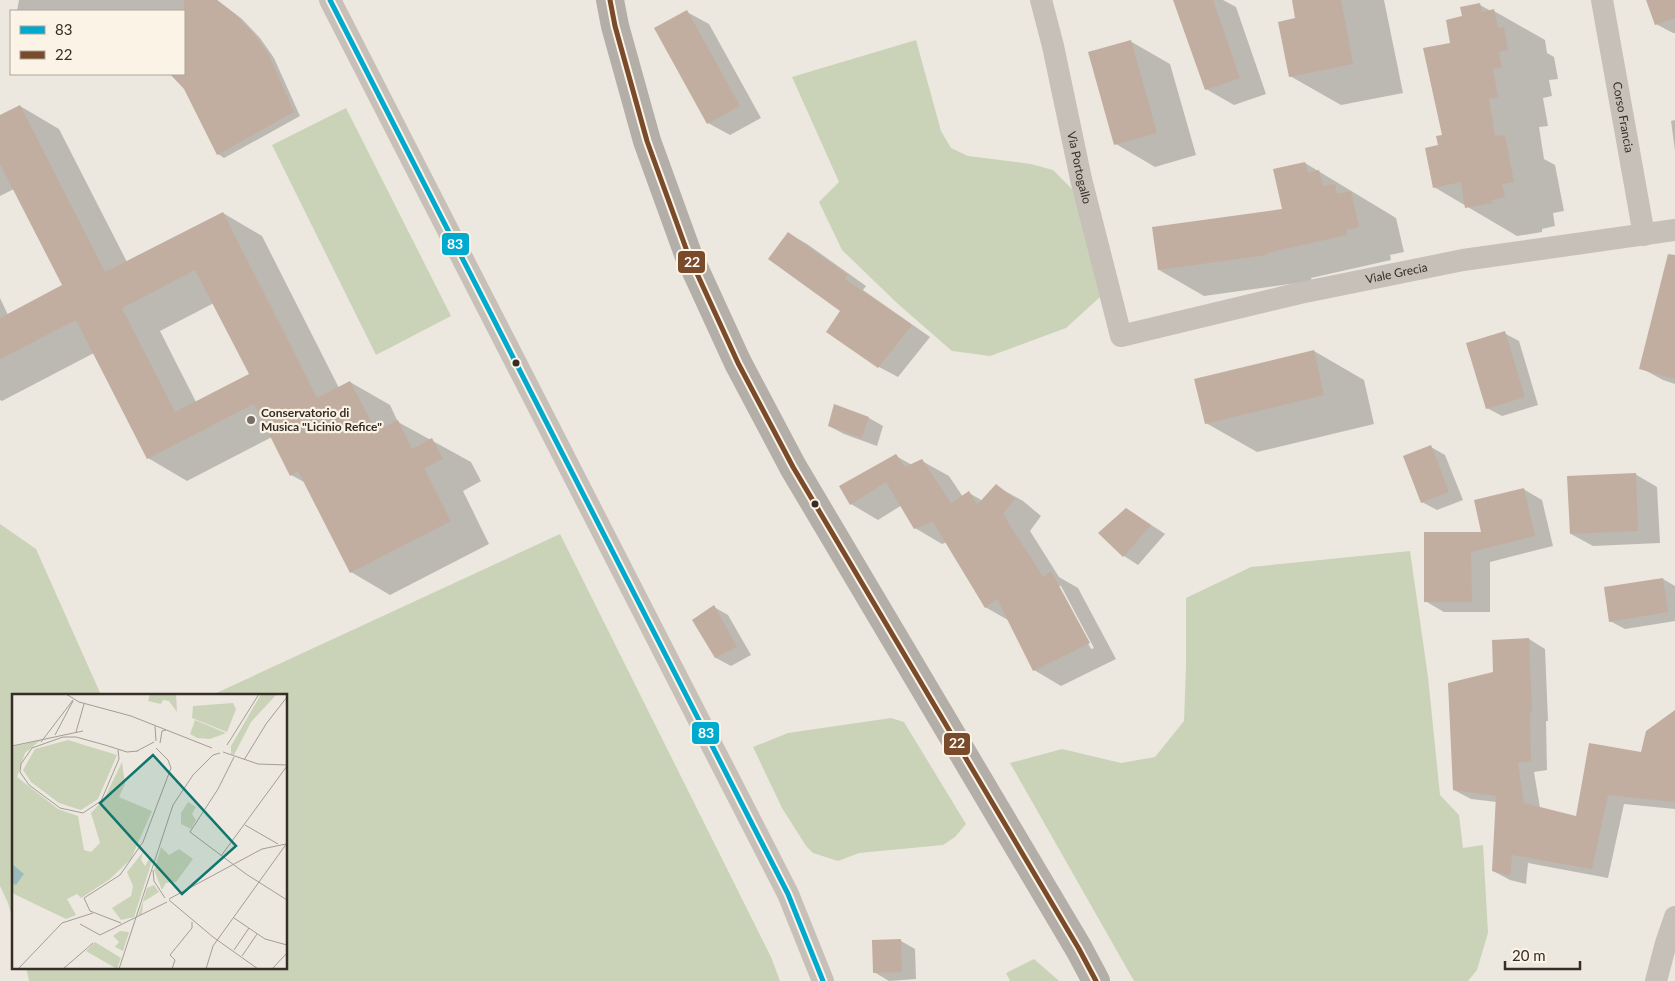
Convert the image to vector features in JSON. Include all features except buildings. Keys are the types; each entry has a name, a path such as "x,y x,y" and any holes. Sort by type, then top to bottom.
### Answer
{"main road":[{"path":"610,0 615,26 647,140 688,254 738,363 793,467 1096,981"}],"street":[{"path":"330,0 788,894 823,981"},
{"name":"Via Portogallo","path":"1041,0 1053,46 1081,179 1121,336"},
{"name":"Corso Francia","path":"1602,0 1644,235"},
{"name":"Viale Grecia","path":"1121,336 1300,293 1464,260 1675,230"},
{"path":"1656,981 1675,918"},
{"path":"1079,950 1102,981"}],"green space":[{"path":"916,40 941,131 951,148 968,156 1031,164 1053,170 1073,190 1100,297 1066,328 990,356 952,351 898,304 842,250 819,202 839,182 792,77"},
{"path":"346,108 451,316 376,355 272,145"},
{"path":"0,524 36,549 101,694 12,694 12,918 0,886"},
{"path":"560,534 771,957 780,981 29,981 26,968 288,968 288,694 214,694"},
{"path":"1410,551 1428,677 1440,795 1459,815 1463,848 1483,845 1488,933 1477,970 1468,981 1134,981 1010,763 1062,749 1121,763 1155,757 1184,721 1186,598 1251,567"},
{"path":"891,718 904,722 966,824 955,837 943,845 859,853 838,861 813,853 806,846 782,808 753,747 788,733"},
{"path":"1034,959 1059,981 1010,981 1006,973"}],"transit line":[{"name":"83","path":"330,0 788,894 823,981"},
{"name":"22","path":"610,0 615,26 647,141 688,254 738,363 793,467 1079,949 1096,981"}],"place":[{"name":"Conservatorio di Musica \"Licinio Refice\"","path":"251,420"}]}
